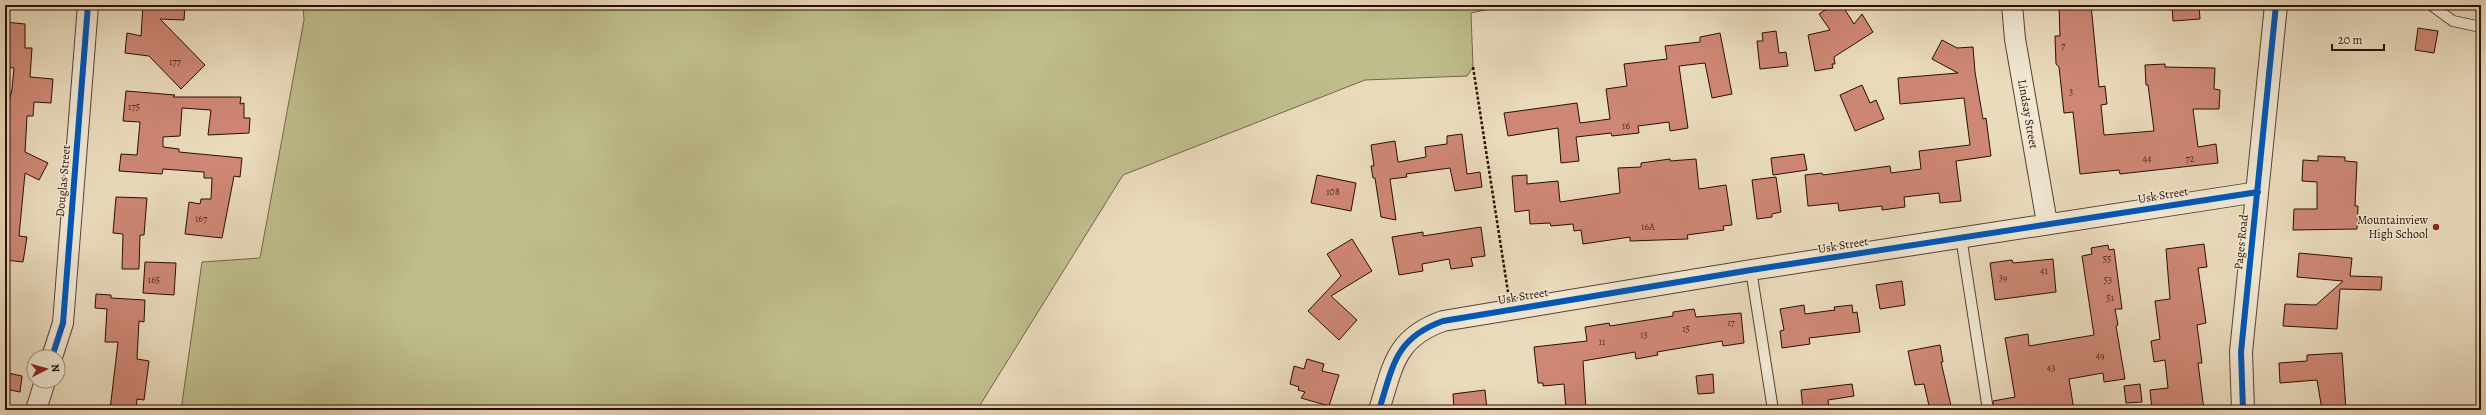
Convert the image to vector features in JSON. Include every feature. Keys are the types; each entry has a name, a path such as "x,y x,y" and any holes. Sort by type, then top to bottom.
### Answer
{"street":[{"name":"Douglas Street","path":"55,349 63,323 88,5"},
{"name":"Lindsay Street","path":"2012,5 2015,39 2048,224"},
{"name":"Pages Road","path":"2243,410 2241,352 2276,5"},
{"name":"Usk Street","path":"1379,410 1391,372 1401,349 1415,334 1432,325 1511,309 1751,270 2258,192"},
{"path":"36,410 43,389"}],"lane":[{"path":"2431,5 2453,21 2481,27"},
{"path":"1961,237 1988,410"},
{"path":"1751,270 1773,410"}],"path":[{"path":"1473,67 1511,309"}],"shaded area":[{"path":"303,5 1508,5 1471,13 1473,67 1467,76 1365,80 1123,175 977,410 181,410 202,262 260,258 304,20"}],"building":[{"path":"143,5 185,5 184,20 160,19 205,65 181,89 149,56 125,53 127,33 141,36"},
{"path":"1833,5 1842,5 1854,24 1862,14 1873,32 1834,57 1835,64 1832,64 1833,68 1815,71 1808,35 1830,30 1819,14"},
{"path":"2059,5 2091,5 2099,87 2105,86 2107,104 2101,105 2104,135 2154,131 2148,85 2146,85 2145,65 2165,64 2165,67 2215,68 2214,89 2220,90 2219,109 2193,109 2198,147 2216,144 2218,163 2120,174 2119,170 2080,174 2073,112 2064,113 2059,67 2056,64 2055,36 2060,36"},
{"path":"2172,5 2199,5 2200,19 2173,21"},
{"path":"5,22 25,24 25,48 32,48 30,77 53,79 51,103 34,102 33,116 27,116 25,152 48,163 39,180 25,173 19,236 27,237 23,262 5,260 5,121 12,89 14,68 5,67"},
{"path":"2418,28 2438,31 2434,53 2415,50"},
{"path":"1776,31 1779,53 1786,52 1788,66 1760,69 1757,41 1763,41 1762,33"},
{"path":"1720,33 1732,94 1712,98 1705,63 1679,66 1688,128 1670,131 1669,122 1638,126 1639,133 1612,136 1611,133 1576,137 1579,161 1561,163 1558,128 1508,136 1504,113 1577,103 1580,123 1610,119 1606,89 1627,86 1624,64 1667,59 1665,46 1700,42 1700,37"},
{"path":"1942,40 1957,48 1973,47 1975,72 1983,119 1986,118 1991,156 1956,161 1961,201 1940,203 1939,193 1904,197 1905,207 1882,210 1882,206 1839,211 1838,203 1808,206 1805,175 1822,173 1823,175 1890,166 1891,173 1921,169 1919,151 1970,145 1964,98 1900,104 1898,78 1958,73 1932,59"},
{"path":"1862,85 1870,103 1876,100 1884,119 1855,131 1840,95"},
{"path":"126,91 175,95 173,97 241,97 240,104 244,103 244,118 250,118 249,133 208,135 211,110 182,108 180,136 163,137 163,147 179,149 179,152 242,158 240,177 234,176 222,238 185,234 189,202 200,204 201,199 211,199 212,178 204,178 204,172 163,169 162,174 119,171 121,154 137,155 140,122 123,121"},
{"path":"1462,134 1467,174 1480,172 1482,187 1455,191 1450,168 1406,174 1407,177 1390,179 1396,220 1381,217 1375,178 1373,178 1371,166 1374,166 1371,145 1395,141 1398,162 1426,157 1425,147 1447,144 1447,136"},
{"path":"1804,154 1807,170 1773,175 1771,158"},
{"path":"2318,156 2345,157 2345,161 2357,162 2355,206 2358,206 2357,229 2293,230 2294,209 2317,209 2317,182 2302,181 2303,160 2318,161"},
{"path":"1670,159 1670,161 1696,159 1699,189 1726,185 1732,225 1723,226 1724,230 1687,235 1688,239 1630,241 1630,237 1583,244 1581,230 1574,231 1573,224 1551,226 1550,223 1530,224 1529,210 1515,212 1512,176 1527,175 1527,184 1558,181 1560,202 1620,193 1618,168 1641,167 1641,163"},
{"path":"1317,175 1356,183 1351,211 1311,203"},
{"path":"1776,177 1781,212 1772,214 1772,217 1757,219 1752,180"},
{"path":"116,197 147,198 144,235 140,235 139,269 122,269 123,234 113,233"},
{"path":"1481,227 1485,256 1471,258 1473,266 1451,269 1449,259 1422,264 1423,271 1399,275 1392,237 1423,232 1423,236"},
{"path":"1352,239 1372,271 1331,296 1357,320 1339,340 1308,311 1341,276 1327,254"},
{"path":"2204,244 2207,267 2198,268 2206,323 2197,325 2202,363 2198,363 2204,410 2152,410 2150,390 2168,388 2165,360 2154,362 2151,341 2160,339 2155,301 2170,299 2166,249"},
{"path":"2108,245 2109,250 2114,249 2122,309 2115,309 2118,325 2116,326 2125,379 2104,382 2103,373 2069,379 2074,410 1994,410 1993,401 2015,397 2005,338 2028,334 2029,346 2094,335 2082,256 2092,254 2091,248"},
{"path":"2299,253 2352,258 2350,276 2382,277 2381,290 2340,289 2337,329 2283,326 2285,304 2316,305 2343,281 2297,277"},
{"path":"2053,259 2056,292 1995,300 1990,263 2012,260 2013,263"},
{"path":"145,262 176,263 174,295 143,293"},
{"path":"1902,281 1905,305 1880,309 1876,285"},
{"path":"96,294 111,295 111,298 145,300 144,322 139,321 137,359 149,361 144,400 137,399 136,410 110,410 118,342 105,342 107,309 95,308"},
{"path":"1804,305 1805,314 1835,310 1834,307 1852,305 1853,313 1857,312 1860,332 1809,338 1810,344 1782,348 1780,331 1784,330 1780,309"},
{"path":"1694,309 1696,317 1741,313 1744,343 1723,346 1722,341 1657,352 1658,355 1636,359 1635,352 1583,361 1586,410 1566,410 1564,384 1543,386 1543,383 1538,383 1534,347 1587,341 1585,327 1609,323 1610,326 1673,316 1673,312"},
{"path":"1940,345 1943,362 1941,362 1952,410 1930,410 1924,384 1915,385 1908,351"},
{"path":"2342,353 2346,410 2322,410 2317,380 2280,383 2279,363 2307,361 2307,355"},
{"path":"1307,359 1324,364 1322,371 1339,375 1329,406 1301,398 1305,392 1298,390 1299,387 1290,384 1294,366 1304,369"},
{"path":"8,373 22,376 20,392 5,389"},
{"path":"1713,374 1714,393 1698,394 1696,376"},
{"path":"1852,384 1854,396 1828,400 1829,410 1803,410 1801,390"},
{"path":"2140,384 2142,402 2126,403 2124,386"},
{"path":"1485,390 1487,410 1454,410 1453,394"}],"cycle path":[{"path":"55,349 63,323 88,5"},
{"path":"2243,410 2241,352 2276,5"},
{"path":"1379,410 1393,367 1398,355 1405,345 1427,328 1443,321 1751,270 2258,192"}],"place":[{"name":"Mountainview High School","path":"2436,227"}]}
